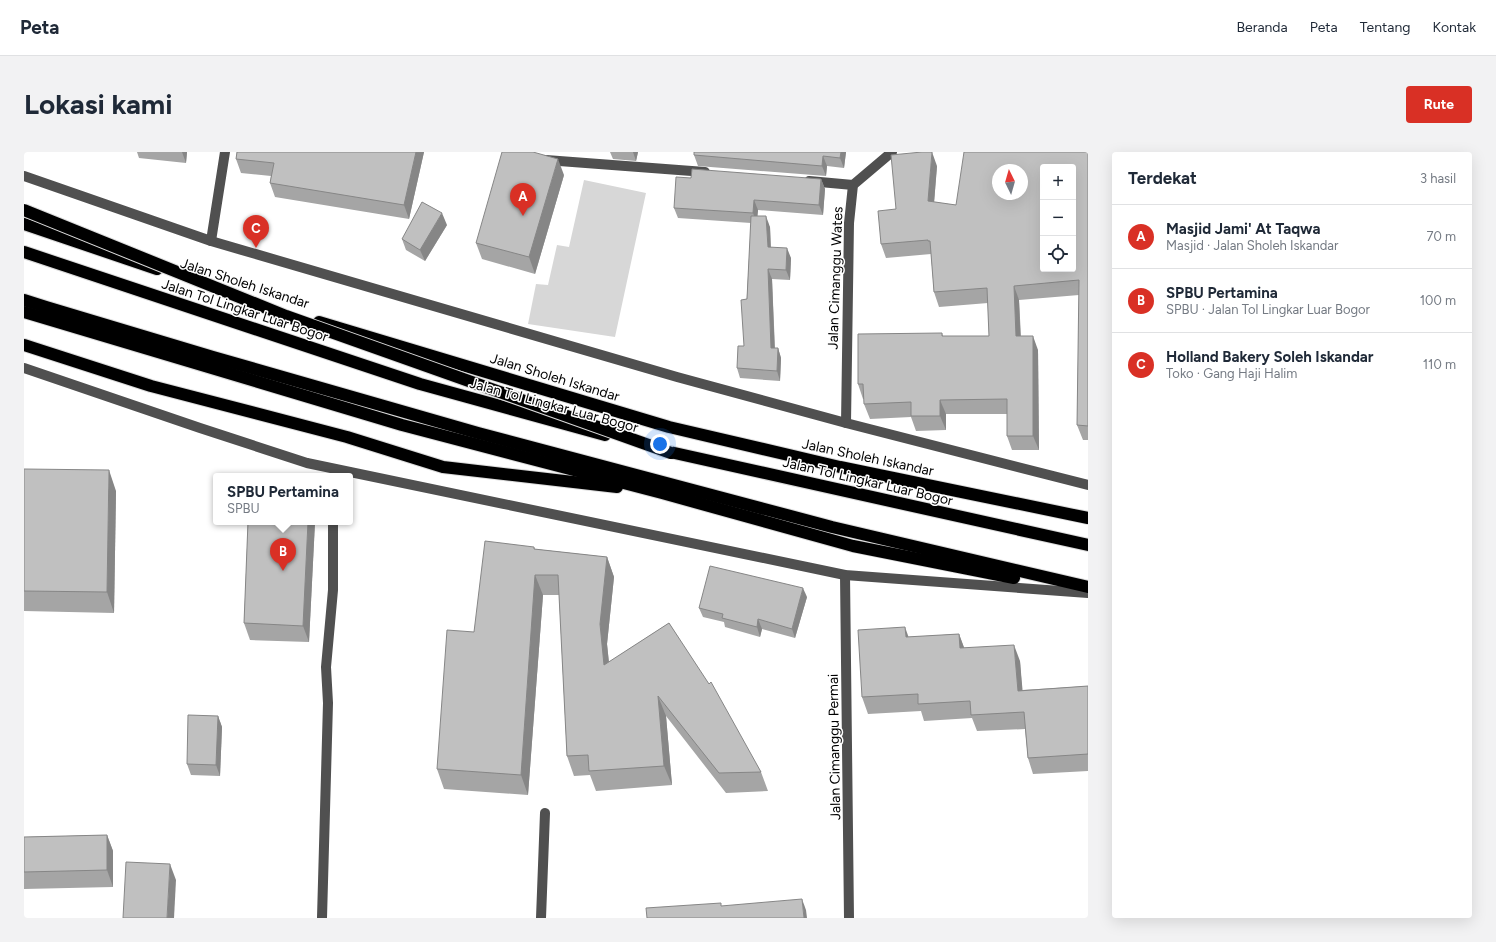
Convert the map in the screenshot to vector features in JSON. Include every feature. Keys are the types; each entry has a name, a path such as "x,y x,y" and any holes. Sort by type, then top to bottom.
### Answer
{"highway":[{"path":"24,210 286,316 671,453"},
{"name":"Jalan Sholeh Iskandar","path":"24,224 267,307 669,427 840,467 1088,518"},
{"name":"Jalan Tol Lingkar Luar Bogor","path":"24,252 420,384 671,453 1088,545"},
{"path":"24,300 46,308 213,357 478,433 832,528 1088,587"},
{"path":"24,312 402,425 662,493 852,546 1088,593"},
{"path":"24,345 151,386 346,437 444,467 662,493"}],"street":[{"path":"211,241 224,152"},
{"path":"799,180 853,185 892,152"},
{"path":"536,160 715,173"},
{"path":"24,176 211,241 670,375 846,423 1088,485"},
{"name":"Jalan Cimanggu Wates","path":"846,423 849,223 853,185"},
{"path":"24,368 333,472"},
{"path":"353,476 845,575 1088,593"},
{"path":"322,918 328,703 326,667 333,590 333,525"},
{"name":"Jalan Cimanggu Permai","path":"845,575 849,918"},
{"path":"541,918 545,813"}],"shaded area":[{"path":"584,180 646,193 615,337 528,324 536,284 548,285 557,245 569,247"}],"building":[{"path":"237,152 416,152 404,205 270,183 274,163 236,159"},
{"path":"502,152 533,152 558,159 529,257 476,243"},
{"path":"694,152 841,152 840,158 823,156 822,166 694,155"},
{"path":"932,152 928,201 956,205 964,152 1088,152 1088,426 1077,425 1079,280 1014,286 1016,336 1033,336 1033,436 1007,436 1007,399 940,400 940,416 911,416 911,402 864,404 863,384 858,384 858,334 942,333 942,336 989,336 987,288 934,292 930,241 881,244 878,211 896,209 891,155"},
{"path":"692,169 821,179 819,205 754,200 753,213 674,208 676,177 691,178"},
{"path":"422,202 442,213 420,250 402,239"},
{"path":"751,216 766,216 768,247 787,248 786,270 768,269 771,348 778,348 777,371 737,368 738,346 744,346 741,300 747,299"},
{"path":"24,469 109,470 107,592 24,591"},
{"path":"248,525 308,525 303,626 244,623"},
{"path":"485,541 534,547 534,549 607,557 600,624 604,665 669,623 709,684 711,682 761,772 719,773 658,696 664,766 589,771 588,755 567,756 558,575 535,575 521,775 437,769 447,630 474,632"},
{"path":"710,566 803,588 792,629 758,619 757,627 722,618 723,614 699,608"},
{"path":"905,627 906,637 959,634 960,648 1014,645 1018,691 1088,686 1088,754 1028,758 1024,712 971,715 970,701 918,704 918,694 862,697 858,630"},
{"path":"188,715 218,716 216,765 187,764"},
{"path":"107,835 107,870 24,872 24,837"},
{"path":"126,862 170,864 167,918 123,918"},
{"path":"802,899 804,918 647,918 646,908 721,903 721,906"}],"place":[{"name":"Masjid Jami' At Taqwa","path":"523,216"},
{"name":"Holland Bakery Soleh Iskandar","path":"256,248"},
{"name":"SPBU Pertamina","path":"283,571"}]}
